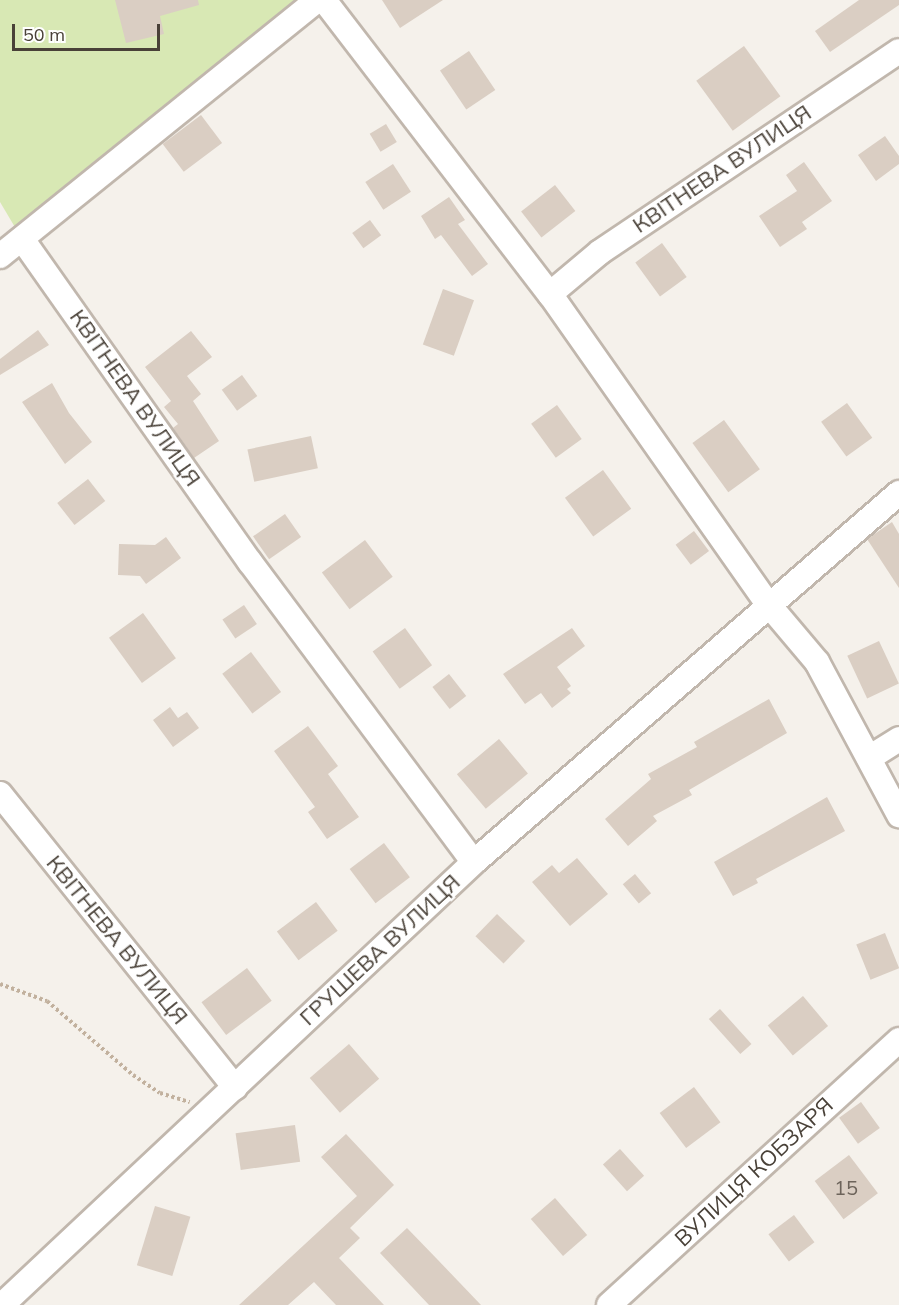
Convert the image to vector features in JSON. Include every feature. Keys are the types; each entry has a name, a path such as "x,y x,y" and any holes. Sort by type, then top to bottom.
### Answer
{"street":[{"path":"0,256 317,0"},
{"path":"324,0 550,294 768,604 817,662 899,815"},
{"name":"КВІТНЕВА ВУЛИЦЯ","path":"550,294 600,252 899,51"},
{"name":"КВІТНЕВА ВУЛИЦЯ","path":"22,239 250,562 474,862"},
{"name":"ГРУШЕВА ВУЛИЦЯ","path":"2,1305 217,1107 235,1087 474,862 768,604 899,493"},
{"path":"869,758 899,739"},
{"name":"КВІТНЕВА ВУЛИЦЯ","path":"0,794 235,1087"},
{"name":"ВУЛИЦЯ КОБЗАРЯ","path":"609,1305 899,1040"}],"path":[{"path":"0,984 47,1001 160,1093 217,1107"}],"green space":[{"path":"0,0 317,0 22,239 0,202"}],"building":[{"path":"115,0 198,0 199,5 160,16 164,34 126,43"},
{"path":"382,0 443,0 400,28"},
{"path":"859,0 899,0 899,5 830,52 815,31"},
{"path":"744,46 780,96 733,131 696,81"},
{"path":"469,51 495,90 466,110 440,71"},
{"path":"201,115 222,143 184,172 163,144"},
{"path":"386,124 397,142 381,152 370,134"},
{"path":"885,136 899,156 899,164 876,181 858,155"},
{"path":"804,162 832,201 802,222 807,229 780,247 759,216 797,191 786,175"},
{"path":"393,164 411,192 383,210 365,182"},
{"path":"555,185 575,211 541,237 521,211"},
{"path":"449,197 465,220 458,224 488,264 472,276 441,235 435,239 421,216"},
{"path":"370,220 381,235 363,248 352,233"},
{"path":"662,243 687,277 660,296 635,262"},
{"path":"443,289 474,300 454,356 423,344"},
{"path":"38,330 49,345 0,375 0,359"},
{"path":"191,331 212,357 187,376 201,394 193,401 219,441 194,458 173,428 178,424 164,407 171,401 145,367"},
{"path":"242,375 257,396 237,411 222,390"},
{"path":"52,383 69,413 92,442 65,464 22,402"},
{"path":"847,403 872,438 846,457 821,422"},
{"path":"557,405 582,439 556,458 531,424"},
{"path":"724,420 760,469 728,492 692,443"},
{"path":"311,436 318,468 254,482 247,450"},
{"path":"603,470 631,509 593,536 565,498"},
{"path":"88,479 105,501 75,525 57,503"},
{"path":"285,514 301,537 269,559 253,536"},
{"path":"892,522 899,534 899,588 867,539"},
{"path":"694,531 709,551 691,565 676,545"},
{"path":"166,537 181,558 146,584 140,576 118,575 119,544 155,545"},
{"path":"365,540 393,577 350,609 322,572"},
{"path":"244,605 257,624 235,639 222,620"},
{"path":"143,613 176,658 142,683 109,638"},
{"path":"405,628 432,665 400,689 373,652"},
{"path":"572,628 585,646 557,667 571,686 567,689 571,693 552,708 541,693 525,704 503,674"},
{"path":"879,641 899,684 867,698 847,656"},
{"path":"251,652 281,692 252,714 222,674"},
{"path":"449,674 466,696 450,709 432,687"},
{"path":"769,699 787,733 689,790 692,795 653,816 657,821 628,846 605,819 651,779 648,774 697,747 694,742"},
{"path":"170,707 178,718 187,712 199,728 173,747 153,720"},
{"path":"308,726 338,766 328,774 359,817 327,839 308,812 315,807 274,751"},
{"path":"499,739 528,773 486,809 457,774"},
{"path":"827,797 845,831 756,879 758,883 733,896 714,862"},
{"path":"384,843 410,877 376,903 350,869"},
{"path":"577,858 608,894 570,926 532,882 552,865 559,873"},
{"path":"635,874 651,893 639,903 623,884"},
{"path":"316,902 338,931 299,960 277,931"},
{"path":"497,914 525,941 504,963 475,936"},
{"path":"885,933 899,968 870,980 856,945"},
{"path":"247,968 272,1001 226,1035 201,1002"},
{"path":"803,996 828,1026 793,1055 768,1026"},
{"path":"720,1009 751,1044 740,1054 709,1019"},
{"path":"349,1044 379,1079 340,1113 310,1078"},
{"path":"694,1087 720,1122 686,1148 660,1113"},
{"path":"861,1102 880,1128 858,1144 839,1118"},
{"path":"295,1125 300,1162 241,1170 236,1133"},
{"path":"346,1134 394,1185 350,1228 360,1238 339,1258 384,1305 336,1305 314,1282 288,1305 239,1305 357,1196 321,1157"},
{"path":"620,1149 644,1176 627,1191 603,1164"},
{"path":"849,1155 878,1193 844,1219 815,1181"},
{"path":"555,1198 587,1235 563,1256 531,1219"},
{"path":"155,1206 190,1217 172,1276 137,1265"},
{"path":"794,1215 814,1242 789,1261 768,1234"},
{"path":"407,1228 481,1305 429,1305 380,1253"}]}
